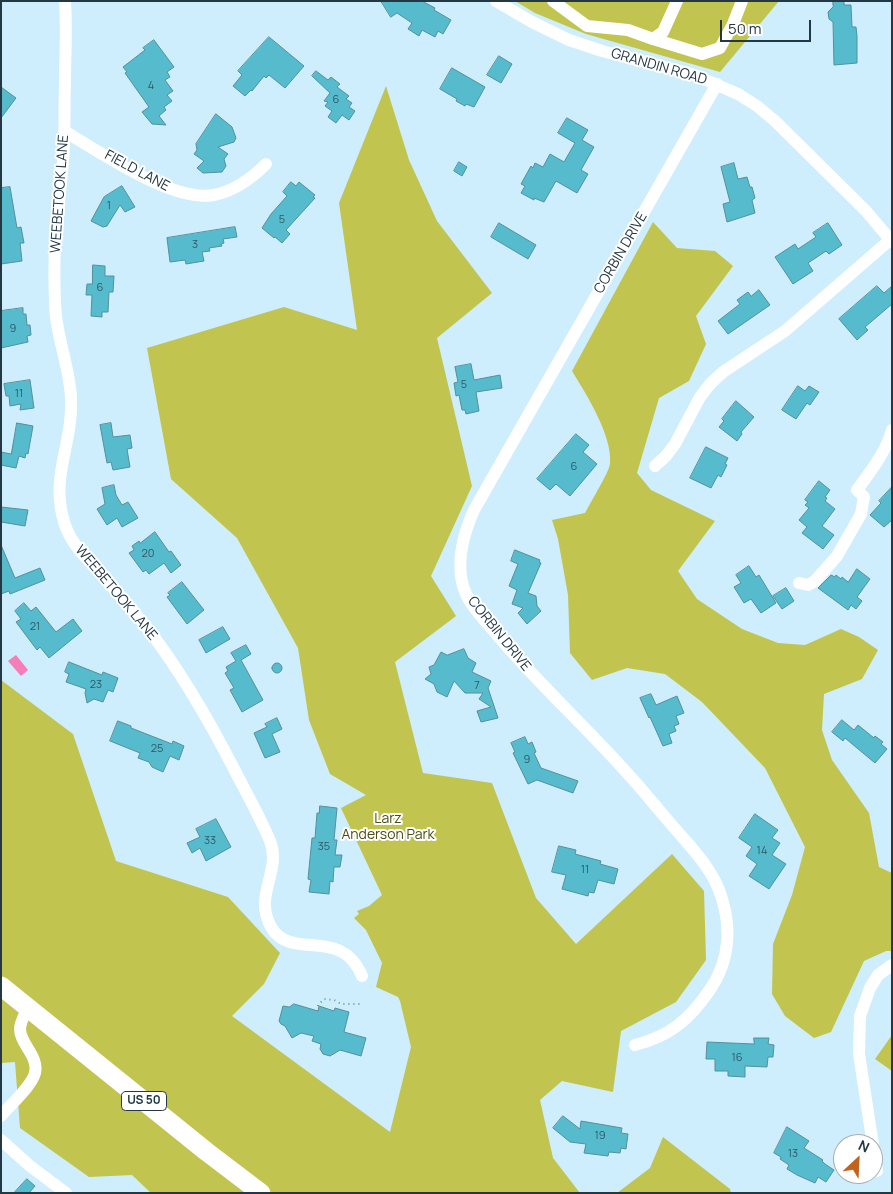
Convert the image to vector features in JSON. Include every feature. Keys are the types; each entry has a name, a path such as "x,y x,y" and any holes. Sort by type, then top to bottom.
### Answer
{"highway":[{"name":"US 50","path":"1,986 207,1152 261,1193"}],"street":[{"name":"WEEBETOOK LANE","path":"66,1 67,34 64,131 56,227 55,303 57,326 70,377 72,400 71,424 60,469 58,486 65,523 70,537 80,552 126,602 163,650 205,716 249,798 273,852 274,861 264,900 265,914 271,926 281,937 288,941 339,949 349,955 357,964 362,976"},
{"name":"GRANDIN ROAD","path":"496,1 532,22 569,40 602,51 692,74 744,98 775,120 866,211 891,241"},
{"path":"653,40 663,32 677,1"},
{"path":"555,2 587,26 628,30 653,40 702,54 720,48 733,24 742,1"},
{"name":"CORBIN DRIVE","path":"635,1045 650,1042 674,1029 698,1006 712,988 726,957 728,934 718,890 702,860 628,773 520,662 476,610 466,593 462,577 461,559 465,534 474,510 717,84"},
{"name":"FIELD LANE","path":"64,131 159,185 180,192 212,195 228,190 241,183 266,164"},
{"path":"655,466 675,444 700,397 711,384 724,372 785,331 891,241"},
{"path":"799,583 808,585 814,581 837,556 861,514 864,497 857,490 878,462 892,430"},
{"path":"871,1134 859,1054 860,1016 870,988 878,975 892,965"},
{"path":"1,1116 30,1082 35,1070 32,1056 22,1038 20,1030 28,1008"},
{"path":"1,1140 30,1166 66,1193"}],"path":[{"path":"318,1011 318,1005 324,999 334,1000 341,1004 360,1004"}],"green space":[{"path":"515,1 779,1 720,72 586,34 535,13"},
{"name":"Larz Anderson Park","path":"386,86 409,160 437,221 492,293 437,338 472,486 431,576 456,616 395,662 423,773 492,783 536,898 576,944 672,854 704,891 706,960 676,1002 621,1031 613,1092 562,1081 540,1100 553,1158 580,1193 151,1193 132,1175 89,1177 20,1128 15,1062 1,1063 1,680 73,734 116,861 228,897 280,953 264,984 232,1016 390,1132 411,1047 400,1001 398,997 376,987 382,963 366,930 354,918 359,914 357,911 369,906 382,895 341,808 366,795 330,774 309,720 298,648 237,538 171,479 147,348 284,307 357,330 339,203"},
{"path":"653,222 677,248 715,251 733,266 696,316 706,344 689,381 659,398 637,473 651,490 715,521 678,571 697,599 742,629 778,643 805,645 841,629 859,637 878,650 862,679 824,694 822,730 832,760 869,813 879,867 892,873 892,951 886,951 864,961 831,1032 814,1038 785,1016 772,994 773,944 792,895 805,847 765,768 702,702 665,674 627,668 592,680 570,653 568,595 558,539 552,520 585,513 610,464 610,453 603,428 572,371"},
{"path":"892,1035 892,1071 875,1059"},
{"path":"663,1137 730,1189 731,1193 617,1193 650,1168"}],"shaded area":[{"path":"16,655 28,670 21,676 8,661"}],"building":[{"path":"381,1 422,1 451,20 443,34 438,31 435,37 422,30 419,36 408,29 412,23 397,13 391,17"},
{"path":"833,1 844,1 844,5 851,5 852,27 856,27 857,36 857,63 834,65 833,22 829,19 828,12 833,7"},
{"path":"269,37 304,66 285,88 269,75 266,78 264,76 252,91 245,96 233,86 242,75 238,71"},
{"path":"154,40 174,67 167,72 170,77 165,80 173,91 167,95 172,101 164,107 166,110 159,116 166,125 152,124 142,112 149,107 125,73 127,72 123,67 145,50 143,48"},
{"path":"499,56 512,64 501,83 487,75"},
{"path":"452,68 485,87 474,107 466,104 465,106 440,89"},
{"path":"316,71 328,80 331,77 340,84 337,87 349,96 346,99 352,103 349,107 355,111 349,120 342,115 336,123 328,117 332,111 325,106 328,102 324,101 330,93 312,76"},
{"path":"1,87 16,98 1,118"},
{"path":"216,114 232,127 236,138 234,142 218,147 228,154 224,159 226,166 222,172 203,173 197,168 204,161 194,154 197,150 196,144"},
{"path":"567,118 588,130 582,140 594,147 581,170 588,174 577,193 556,181 544,202 534,198 534,200 521,193 525,186 521,184 531,166 533,168 535,163 543,167 550,154 564,162 575,143 558,133"},
{"path":"459,162 467,167 462,176 454,171"},
{"path":"734,163 738,179 747,177 750,187 752,187 755,198 752,200 755,213 727,222 723,204 730,202 721,167"},
{"path":"291,182 296,186 299,182 315,195 313,197 315,198 286,230 290,234 282,243 262,228 271,214 287,196 283,192"},
{"path":"122,186 135,207 125,212 120,205 107,226 103,227 91,221 104,197"},
{"path":"10,187 17,228 21,227 24,243 20,243 22,261 1,264 1,188"},
{"path":"499,223 536,245 528,259 491,237"},
{"path":"828,223 842,245 829,254 826,251 808,263 813,271 793,284 775,257 795,244 798,249 816,237 813,233"},
{"path":"235,227 237,237 223,239 224,243 221,244 222,246 209,248 210,251 202,252 204,261 186,264 185,260 170,262 167,238"},
{"path":"93,265 105,266 105,276 114,276 113,292 109,292 108,312 102,312 102,317 91,316 92,295 86,295 87,284 92,284"},
{"path":"877,286 884,293 892,286 892,304 865,327 868,330 857,340 839,319"},
{"path":"759,290 770,305 728,334 718,321 740,304 737,300 748,292 751,296"},
{"path":"23,308 23,314 26,314 27,325 30,325 31,335 27,336 28,342 1,348 1,311"},
{"path":"471,364 474,380 500,375 502,388 476,392 479,411 466,414 465,410 462,410 459,395 456,396 454,383 458,382 455,367"},
{"path":"30,380 34,408 20,410 21,404 10,406 9,396 6,396 4,384"},
{"path":"798,386 805,391 809,386 819,392 810,405 807,403 796,419 782,410"},
{"path":"736,401 754,417 741,432 742,434 737,441 719,427 724,421 722,419"},
{"path":"17,423 33,426 28,454 26,453 25,458 19,456 16,468 1,465 1,452 11,454"},
{"path":"111,423 113,437 130,435 132,448 127,449 130,467 113,470 111,462 107,463 100,425"},
{"path":"576,434 589,445 583,452 597,464 570,496 556,484 550,490 537,479"},
{"path":"706,447 728,458 721,477 718,475 711,488 690,478"},
{"path":"819,481 830,490 825,497 827,498 825,501 835,509 822,526 834,535 823,549 802,533 807,527 799,520 809,508 805,505 808,502 805,500"},
{"path":"114,485 116,495 122,505 128,502 138,518 122,527 117,518 107,525 97,509 105,504 102,488"},
{"path":"892,487 892,520 884,527 870,515 881,503 879,501"},
{"path":"1,507 28,510 25,526 1,522"},
{"path":"155,532 181,565 171,573 164,563 149,574 146,570 143,572 129,553 134,550 132,546 139,541 140,543"},
{"path":"1,545 15,578 40,568 45,580 10,594 9,591 1,594"},
{"path":"515,550 540,560 539,562 541,563 528,593 536,596 537,606 541,611 527,624 518,613 523,608 512,604 517,590 509,586 518,564 511,561"},
{"path":"749,566 756,577 759,575 776,603 761,613 751,599 744,603 734,587 741,583 736,575"},
{"path":"857,569 870,579 857,597 862,601 856,609 851,605 848,610 818,588 831,575 835,577 836,575 841,579 842,577 848,582"},
{"path":"182,582 204,610 187,624 167,597 170,595 168,593"},
{"path":"786,588 794,601 782,609 773,596"},
{"path":"24,603 31,611 36,607 56,632 73,619 82,631 49,658 40,647 37,650 16,622 21,619 15,611"},
{"path":"223,627 230,639 206,653 199,640"},
{"path":"246,645 251,654 241,660 263,700 242,712 230,690 234,688 225,673 228,671 226,667 236,661 231,653"},
{"path":"464,649 468,658 476,663 472,672 491,681 488,688 498,718 481,722 477,711 491,707 479,699 483,693 465,693 454,681 447,697 437,692 434,684 425,679 431,674 429,667 434,665 441,652 447,655"},
{"path":"69,662 102,675 103,672 118,678 113,692 108,690 103,702 94,699 87,703 86,689 66,682 69,674 65,672"},
{"path":"275,663 279,663 282,668 281,672 275,673 272,670 272,666"},
{"path":"651,694 656,705 677,696 684,713 676,716 679,724 674,726 676,731 669,734 672,743 663,746 640,698"},
{"path":"277,718 282,729 272,734 280,752 265,758 254,733 267,727 265,724"},
{"path":"842,720 854,730 858,725 874,738 875,736 883,742 881,744 887,749 875,763 845,738 843,741 832,732"},
{"path":"118,721 172,744 173,741 184,746 179,760 170,756 163,772 152,767 149,762 138,758 140,753 110,741"},
{"path":"525,737 528,744 532,742 536,752 534,753 541,768 578,781 573,793 537,780 528,784 513,753 515,752 511,743"},
{"path":"320,806 337,808 334,840 337,840 335,855 342,855 340,867 334,867 333,882 330,881 329,894 309,892 311,880 308,879 312,838 315,838 317,813 319,813"},
{"path":"755,814 778,830 772,838 780,843 772,855 786,864 769,889 749,876 757,864 746,856 752,847 739,838"},
{"path":"216,819 231,847 206,861 200,848 192,853 187,843 200,837 196,829"},
{"path":"559,846 576,850 575,854 601,861 600,864 618,869 614,884 598,880 594,893 589,892 588,896 562,889 566,875 552,872"},
{"path":"294,1004 318,1011 319,1006 334,1011 335,1008 349,1012 344,1032 366,1038 361,1056 340,1050 330,1056 323,1054 320,1049 321,1044 312,1041 314,1036 301,1033 292,1038 285,1026 279,1021 283,1006 289,1007"},
{"path":"754,1038 769,1038 768,1044 774,1045 773,1057 768,1057 767,1067 745,1066 745,1077 728,1076 728,1071 715,1071 715,1059 706,1059 707,1042 754,1044"},
{"path":"563,1116 580,1129 581,1121 622,1128 621,1133 628,1134 626,1149 621,1148 620,1153 609,1152 608,1156 584,1153 586,1144 570,1142 553,1128"},
{"path":"787,1127 809,1141 804,1148 823,1160 833,1172 826,1182 818,1177 815,1183 787,1169 789,1165 774,1153"},
{"path":"27,1179 35,1186 29,1193 14,1193"}]}
